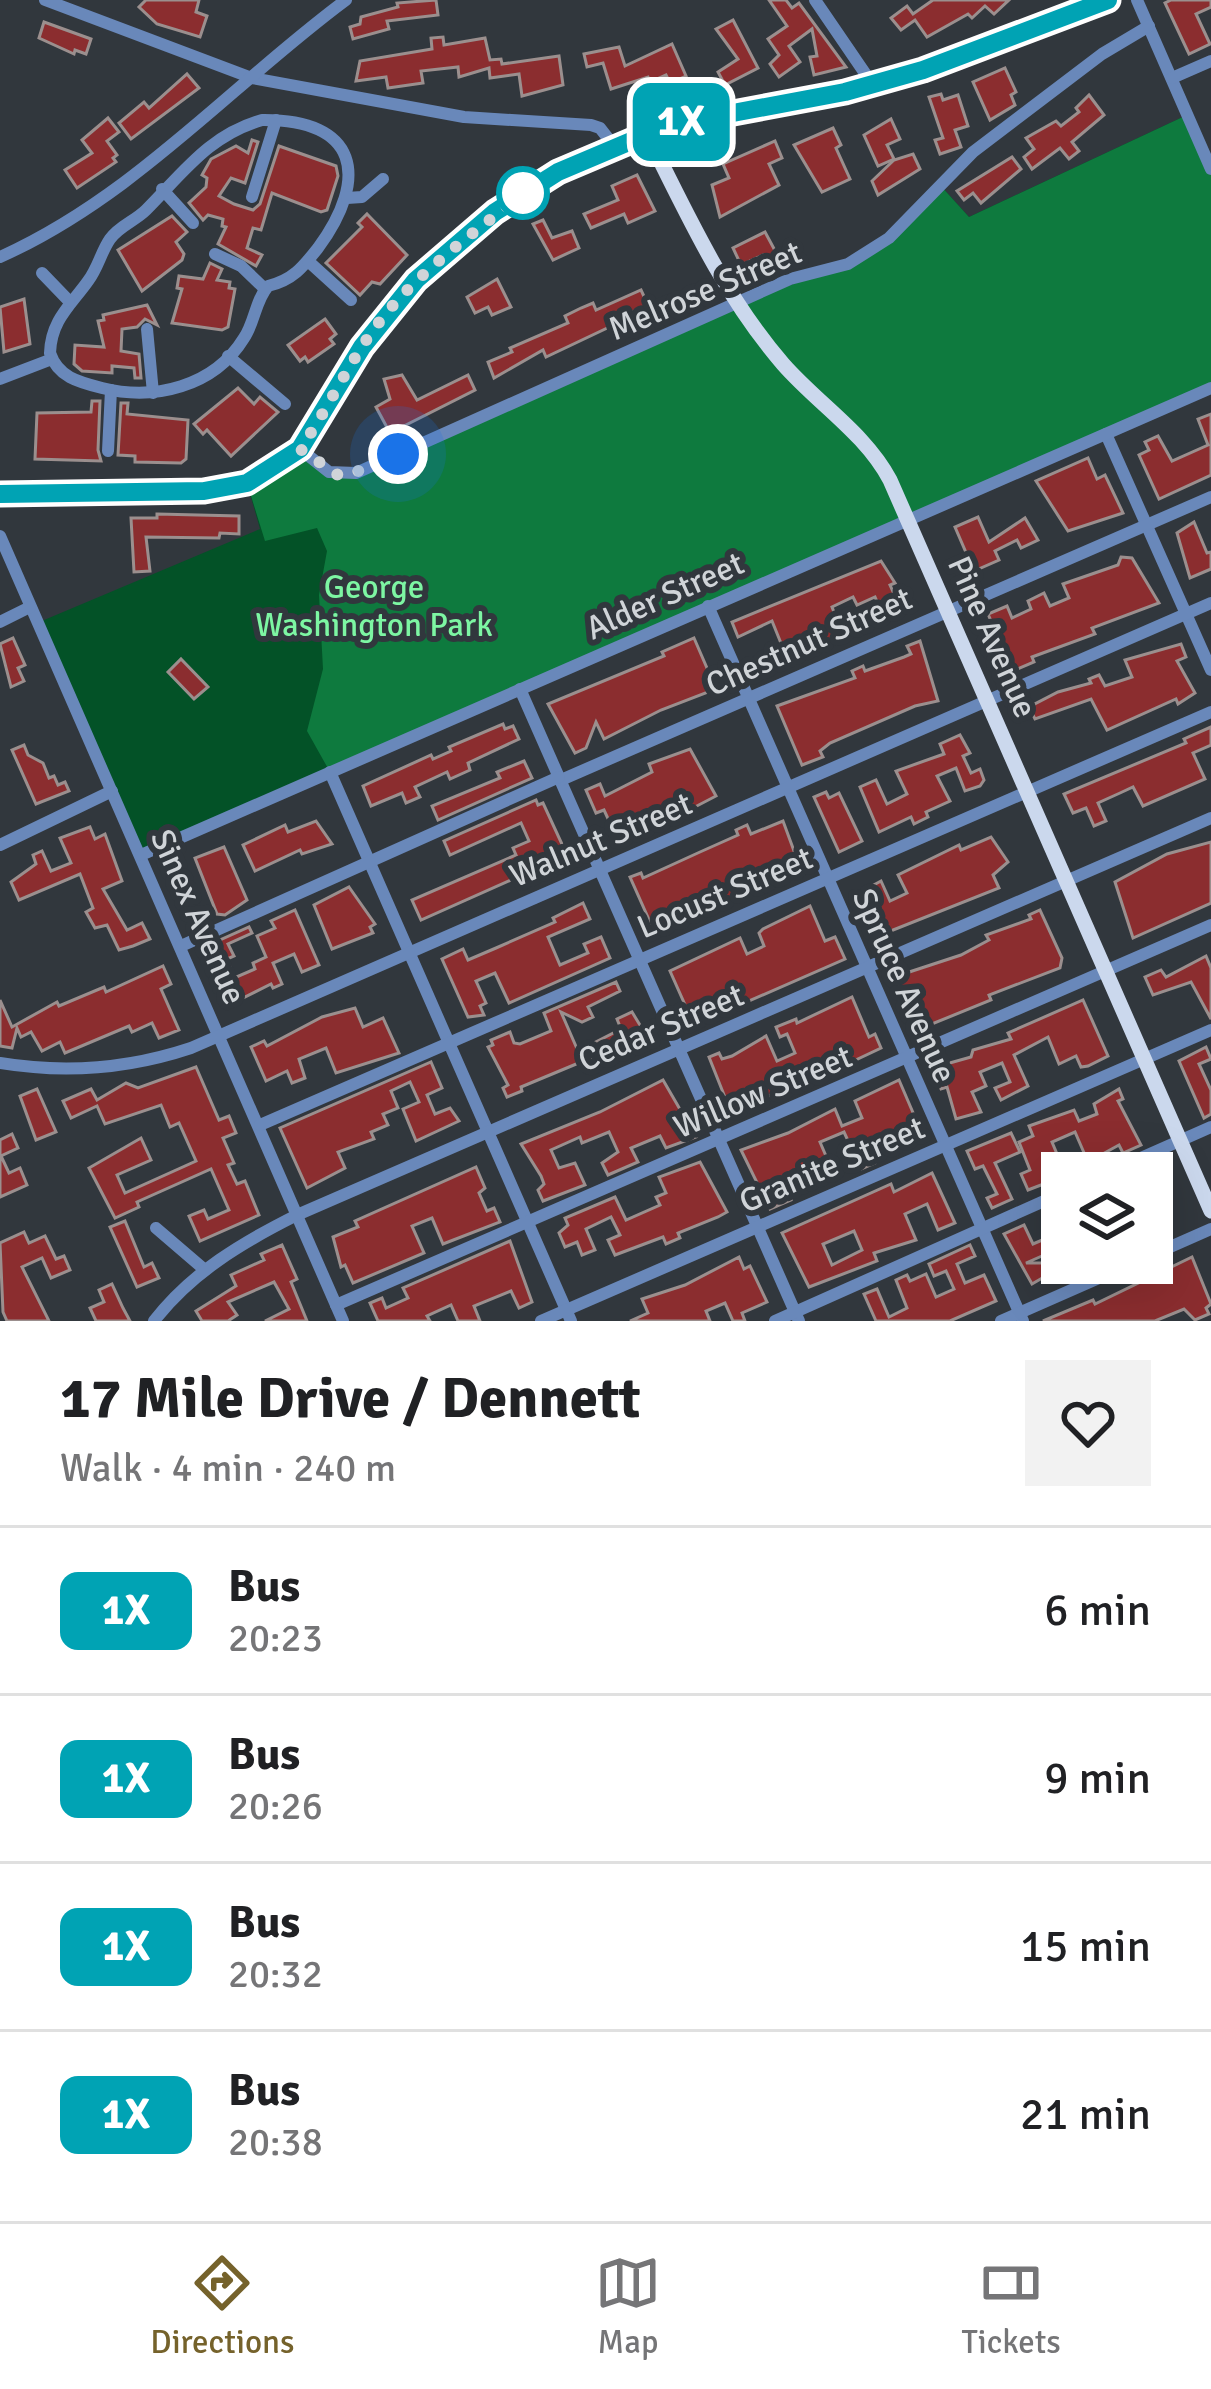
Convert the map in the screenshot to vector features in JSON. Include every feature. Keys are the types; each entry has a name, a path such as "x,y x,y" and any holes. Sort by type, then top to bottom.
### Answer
{"main road":[{"path":"0,494 230,488 260,478 300,449 362,347 416,280 495,212 558,172 646,132 873,85 963,57 1108,0"},
{"name":"Pine Avenue","path":"646,132 737,304 784,365 876,456 1211,1211"}],"street":[{"path":"45,0 85,7 252,77 464,117 591,125 600,128 614,146"},
{"path":"0,257 86,213 346,0"},
{"path":"815,0 873,85"},
{"path":"1137,0 1211,167"},
{"name":"Melrose Street","path":"300,449 329,472 356,472 790,279 858,260 889,238 973,152 1102,54 1149,26"},
{"path":"1172,78 1211,61"},
{"path":"252,197 276,120"},
{"path":"276,120 305,122 343,150 350,171 344,211 308,261 283,283 265,289 244,339 228,356 188,385 153,393 111,390 68,377 52,359 51,336 113,235 146,211 162,189 232,128 276,120"},
{"path":"346,198 362,197 383,179"},
{"path":"162,189 193,224"},
{"path":"215,254 242,266 265,289"},
{"path":"308,261 351,300"},
{"path":"42,273 69,302"},
{"path":"147,329 153,393"},
{"path":"228,356 285,404"},
{"path":"0,380 52,359"},
{"name":"Alder Street","path":"141,855 1211,388"},
{"path":"108,451 111,390"},
{"path":"1106,434 1211,670"},
{"name":"Chestnut Street","path":"181,946 1211,497"},
{"name":"Sinex Avenue","path":"0,536 344,1321"},
{"name":"Walnut Street","path":"0,1063 38,1069 112,1067 160,1058 220,1036 1211,603"},
{"name":"Spruce Avenue","path":"708,606 1021,1317"},
{"path":"0,622 30,607"},
{"path":"520,689 797,1317"},
{"name":"Locust Street","path":"260,1125 1211,712"},
{"path":"330,772 569,1315"},
{"path":"0,845 112,791"},
{"name":"Cedar Street","path":"154,1321 205,1270 243,1243 297,1215 1211,818"},
{"name":"Willow Street","path":"336,1305 1211,926"},
{"name":"Granite Street","path":"541,1321 569,1315 757,1226 1211,1030"},
{"path":"1155,1152 1211,1127"},
{"path":"775,1321 797,1317 1041,1202"},
{"path":"156,1228 205,1270"},
{"path":"1173,1246 1211,1229"},
{"path":"1001,1321 1021,1317 1089,1284"}],"green space":[{"name":"George Washington Park","path":"1187,115 1211,388 141,855 37,623 260,529 247,483 338,474 858,260 940,185 969,217"},
{"name":"George Washington Park","path":"1187,115 1211,169 1211,388 330,772 307,731 323,669 319,595 327,551 317,528 265,541 247,483 300,449 338,475 726,309 858,260 940,185 969,217"}],"building":[{"path":"146,0 199,0 196,12 207,16 200,37 157,24 139,7"},
{"path":"436,0 438,15 387,21 389,29 353,39 350,27 360,24 361,17 398,7 397,3"},
{"path":"769,0 786,0 792,8 799,3 846,67 814,75 810,57 817,56 812,29 789,46 800,62 779,77 770,64 779,55 768,39 787,26"},
{"path":"933,0 1009,0 994,14 985,6 972,18 968,14 927,37 915,20 901,30 891,18 907,6 913,14"},
{"path":"1211,0 1211,7 1196,14 1210,44 1189,54 1165,3"},
{"path":"733,20 758,68 725,85 718,72 738,59 716,29"},
{"path":"44,22 91,39 86,54 75,50 74,54 39,38"},
{"path":"443,37 444,45 485,38 490,60 501,59 502,64 559,56 563,85 522,96 519,74 490,78 489,68 459,77 458,67 421,71 423,83 388,88 386,77 356,81 360,61 432,49 431,38"},
{"path":"672,44 686,76 670,83 666,75 611,89 603,63 587,67 584,54 619,47 625,66"},
{"path":"1005,68 1016,92 1011,95 1015,105 990,120 973,82"},
{"path":"187,74 199,88 131,139 119,123 144,102 149,108"},
{"path":"941,94 943,100 958,95 968,126 955,130 961,147 940,154 935,140 943,138 929,97"},
{"path":"1089,95 1104,115 1072,142 1079,151 1069,159 1060,148 1032,169 1024,157 1034,149 1026,138 1056,121 1061,126 1079,112 1076,108"},
{"path":"108,118 119,132 107,141 117,155 116,162 77,188 65,170 92,153 82,140"},
{"path":"891,119 900,139 887,145 894,159 878,166 864,135"},
{"path":"833,128 850,179 822,192 794,145"},
{"path":"252,140 258,142 245,183 231,178 219,196 234,204 253,210 260,204 279,146 336,166 338,176 327,210 321,212 272,193 261,230 253,228 247,248 262,255 256,266 218,244 226,227 223,219 208,215 203,220 189,203 206,187 207,178 202,175 211,159 236,146 248,153"},
{"path":"775,141 782,158 769,164 779,185 720,217 712,185 729,178 723,164"},
{"path":"913,154 920,169 878,195 872,181 894,160"},
{"path":"1012,157 1021,169 981,203 973,193 964,200 957,191"},
{"path":"637,175 655,211 628,223 624,214 591,228 584,214 618,200 612,186"},
{"path":"367,214 407,255 380,284 372,282 360,295 326,263 362,227 358,223"},
{"path":"172,216 187,232 176,242 184,254 182,260 142,291 118,250"},
{"path":"543,220 552,238 572,231 579,248 553,260 533,224"},
{"path":"765,232 779,258 767,264 763,255 741,265 733,248"},
{"path":"210,263 222,269 217,280 230,282 229,288 235,289 228,327 172,323 182,289 177,288 179,276 203,279"},
{"path":"497,279 511,307 492,315 488,307 475,313 467,297"},
{"path":"641,290 648,305 630,313 636,325 623,330 620,322 546,357 543,350 494,378 488,362 512,352 510,348 568,323 565,316 581,308 593,303 596,310"},
{"path":"24,299 30,344 4,352 0,307"},
{"path":"147,305 157,325 145,319 137,327 122,329 121,351 139,354 141,378 135,378 134,368 112,366 112,373 82,371 74,364 75,345 104,347 98,321 104,320 103,315"},
{"path":"325,319 336,334 330,339 334,344 308,362 305,357 300,361 288,345"},
{"path":"402,375 417,400 468,375 475,390 390,433 376,407 390,399 384,379"},
{"path":"238,388 254,404 260,397 278,412 231,456 207,430 203,434 194,424"},
{"path":"92,401 100,401 101,461 35,459 37,413 91,412"},
{"path":"121,403 128,403 127,414 188,420 186,459 181,463 135,462 135,456 118,455"},
{"path":"1211,414 1211,475 1159,499 1139,455 1149,450 1145,442 1158,436 1172,461 1208,445 1198,419"},
{"path":"1088,458 1097,479 1105,475 1123,513 1068,531 1036,481"},
{"path":"157,514 239,516 239,534 146,537 150,571 134,572 131,518 157,518"},
{"path":"978,517 989,542 1025,518 1038,540 1021,548 1017,540 995,551 999,560 974,571 955,527"},
{"path":"1194,522 1207,553 1211,552 1211,569 1190,578 1177,533"},
{"path":"1121,557 1132,558 1159,603 1092,628 1095,634 1032,657 1034,662 1013,671 988,614 1007,606 1012,618 1031,609 1028,601 1044,593 1050,606 1069,598 1063,584 1118,565"},
{"path":"881,561 895,583 890,585 899,605 882,613 875,597 857,605 853,597 832,607 843,635 787,658 772,621 738,637 732,622"},
{"path":"13,638 25,665 18,668 24,681 11,687 0,644"},
{"path":"694,638 716,689 604,739 596,722 586,748 575,753 548,704 664,656 662,652"},
{"path":"920,641 938,701 915,706 830,743 820,751 823,757 802,765 777,706 855,678 852,671 863,666 865,671 911,654 907,646"},
{"path":"1181,644 1186,657 1177,661 1195,693 1178,704 1176,699 1107,730 1091,699 1035,719 1029,707 1091,683 1089,679 1099,675 1105,686 1132,677 1125,660"},
{"path":"181,659 208,687 194,699 168,672"},
{"path":"503,724 505,729 513,726 519,739 468,763 470,770 450,779 447,772 415,787 420,797 406,803 402,793 371,806 363,786 431,755 433,759"},
{"path":"1211,727 1211,745 1193,753 1205,779 1143,806 1133,787 1098,803 1106,821 1094,826 1086,808 1073,813 1064,794 1186,743 1184,739"},
{"path":"960,735 970,753 963,756 971,773 980,769 984,780 980,786 965,791 956,768 937,776 950,801 926,812 928,817 914,824 911,817 879,832 860,787 876,780 887,804 907,794 896,771 944,754 940,744"},
{"path":"24,745 28,755 43,763 49,778 54,776 58,785 65,782 69,791 36,804 12,750"},
{"path":"690,749 716,796 670,820 666,810 616,836 604,810 596,813 586,790 600,784 605,796 652,772 649,764"},
{"path":"524,761 532,778 438,820 432,806 500,778 497,772"},
{"path":"826,792 829,798 839,793 862,841 839,852 814,797"},
{"path":"536,800 538,805 543,803 567,855 421,920 412,900 516,855 513,848 529,841 521,823 450,855 444,841"},
{"path":"316,821 332,844 302,854 300,850 255,871 243,845 285,825 288,832"},
{"path":"783,821 801,870 655,933 630,877 641,873 643,878 738,835 736,830 747,825 751,834"},
{"path":"90,827 95,839 105,834 122,881 103,889 127,930 142,923 150,939 119,950 107,925 95,928 86,912 93,908 80,874 19,900 11,882 36,864 33,855 42,851 51,871 71,863 60,838"},
{"path":"991,837 1008,862 993,875 999,888 878,936 859,893 881,881 890,901 907,893 898,875 959,845 961,850"},
{"path":"1211,842 1211,903 1133,938 1115,882 1167,854"},
{"path":"224,847 247,900 225,915 217,914 195,858"},
{"path":"349,887 375,924 370,927 373,933 332,949 314,905"},
{"path":"583,903 590,919 548,937 560,965 588,953 584,944 601,937 610,958 509,1003 495,973 476,981 486,1003 480,1006 484,1015 468,1017 442,959 463,949 468,960 555,922 553,918"},
{"path":"810,906 825,941 835,937 845,959 694,1025 670,971 740,938 747,954 764,946 759,933 763,929"},
{"path":"295,910 319,965 302,972 294,954 273,963 282,984 273,988 271,984 235,1002 227,981 255,969 253,963 266,957 257,936 275,928 271,921"},
{"path":"1040,910 1062,958 1060,968 917,1030 894,977 961,955 989,940 986,935 1031,919 1029,915"},
{"path":"249,927 252,933 228,944 234,956 227,959 231,970 213,977 200,949"},
{"path":"1206,956 1211,968 1211,1019 1191,982 1153,995 1145,977 1161,970 1166,977"},
{"path":"163,966 171,984 161,989 179,1030 159,1038 152,1023 132,1032 129,1026 65,1053 60,1042 42,1051 31,1032 21,1037 17,1028 12,1048 0,1046 0,1000 12,1027 57,1002 59,1006 104,987 106,992"},
{"path":"616,982 620,991 588,1007 593,1017 582,1022 561,1012 578,1051 621,1029 617,1019 632,1012 646,1035 507,1097 503,1088 508,1085 488,1047 493,1045 491,1040 510,1032 514,1043 520,1044 551,1031 544,1013"},
{"path":"852,997 869,1037 875,1034 881,1048 807,1083 805,1077 732,1115 709,1057 732,1056 766,1036 777,1061 795,1053 787,1034 780,1037 776,1027 796,1019 797,1023"},
{"path":"1083,1000 1108,1056 1088,1066 1081,1067 1076,1056 1059,1064 1048,1037 1014,1055 1028,1086 1001,1100 995,1088 1010,1082 1002,1063 980,1072 986,1086 972,1092 981,1112 956,1119 947,1087 941,1089 932,1068 1011,1039 1008,1033"},
{"path":"355,1008 363,1027 383,1018 399,1053 336,1073 326,1048 299,1059 305,1078 292,1083 287,1071 266,1081 251,1047 264,1041 267,1046 322,1017"},
{"path":"1206,1047 1211,1059 1199,1064 1211,1090 1211,1114 1204,1118 1179,1061"},
{"path":"431,1062 442,1088 427,1095 435,1114 450,1108 459,1121 416,1141 403,1109 419,1102 410,1082 391,1091 398,1108 383,1114 388,1125 371,1132 374,1139 338,1152 345,1168 307,1188 280,1128"},
{"path":"196,1067 219,1120 229,1116 236,1133 223,1138 234,1163 228,1165 237,1184 245,1181 259,1215 200,1241 189,1216 204,1210 208,1219 229,1210 211,1169 137,1202 139,1207 115,1218 89,1168 141,1138 151,1160 117,1175 125,1193 196,1161 179,1123 170,1127 161,1105 105,1124 97,1106 71,1118 63,1101 91,1089 97,1100 126,1083 138,1088"},
{"path":"663,1080 696,1137 666,1148 660,1136 631,1148 638,1162 608,1175 602,1163 618,1152 609,1132 582,1143 580,1137 551,1150 559,1168 575,1163 585,1185 543,1201 538,1190 544,1184 541,1176 521,1144"},
{"path":"899,1080 923,1136 908,1143 905,1135 869,1150 875,1163 861,1169 844,1132 820,1142 835,1177 788,1192 791,1200 770,1209 741,1150 835,1109 842,1126 862,1118 855,1101"},
{"path":"37,1089 56,1132 36,1140 20,1096"},
{"path":"1119,1089 1123,1099 1118,1101 1141,1145 1125,1152 1119,1145 1106,1152 1084,1152 1075,1132 1052,1142 1056,1152 1041,1152 1041,1185 1028,1190 1021,1174 1030,1170 1019,1142 1033,1136 1029,1126 1074,1110 1079,1121 1097,1114 1094,1104"},
{"path":"1011,1133 1020,1152 995,1163 1012,1199 992,1208 987,1198 997,1194 983,1166 975,1169 967,1151"},
{"path":"12,1134 18,1148 1,1156 9,1173 20,1168 27,1185 0,1197 0,1140"},
{"path":"700,1162 727,1212 678,1233 680,1238 666,1244 663,1237 615,1255 608,1240 620,1235 611,1217 586,1229 595,1250 582,1255 577,1242 565,1247 559,1233 568,1225 565,1218 615,1197 626,1220 660,1205 656,1197 666,1193 659,1177"},
{"path":"476,1167 485,1188 479,1193 487,1211 494,1208 500,1222 443,1244 432,1218 412,1226 424,1253 353,1283 345,1265 341,1267 333,1237 358,1227 355,1221"},
{"path":"932,1173 955,1223 938,1230 927,1204 905,1214 916,1240 874,1253 877,1261 809,1287 782,1233 891,1184 894,1192","holes":["854,1231 862,1250 832,1265 823,1244"]},
{"path":"125,1221 144,1267 152,1263 159,1278 137,1287 110,1227"},
{"path":"1024,1225 1033,1244 1041,1241 1041,1256 1026,1263 1041,1263 1041,1279 1032,1284 1004,1234"},
{"path":"24,1232 29,1243 45,1236 56,1259 64,1256 70,1270 51,1278 42,1258 22,1267 49,1321 7,1321 3,1312 0,1243"},
{"path":"510,1241 532,1302 519,1308 511,1291 474,1306 480,1321 458,1321 451,1305 427,1316 430,1321 378,1321 370,1303 382,1298 386,1308 408,1298 403,1288"},
{"path":"282,1245 297,1279 291,1282 307,1321 265,1321 289,1309 274,1282 228,1302 237,1315 228,1321 202,1321 196,1311 236,1286 231,1275 264,1260 261,1254"},
{"path":"970,1245 975,1256 957,1264 965,1283 984,1275 996,1301 950,1321 876,1321 864,1294 877,1289 889,1317 907,1308 896,1280 907,1275 910,1281 926,1274 936,1297 954,1289 946,1271 934,1276 929,1264"},
{"path":"739,1257 744,1269 750,1266 767,1302 742,1313 745,1321 733,1321 725,1303 706,1311 710,1321 630,1321 648,1313 642,1299 685,1285"},
{"path":"1192,1257 1211,1304 1206,1308 1209,1314 1195,1320 1184,1309 1155,1321 1043,1321 1136,1284 1173,1284 1173,1266"},
{"path":"112,1284 130,1321 96,1321 90,1308 104,1302 99,1290"}],"bus line":[{"name":"1X","path":"0,494 204,491 247,483 274,470 300,449 362,347 416,280 466,234 558,172 646,132 845,92 923,70 1108,0"}],"route":[{"path":"398,454 338,475 300,449 362,347 397,301 466,234 526,191 523,193"}]}
